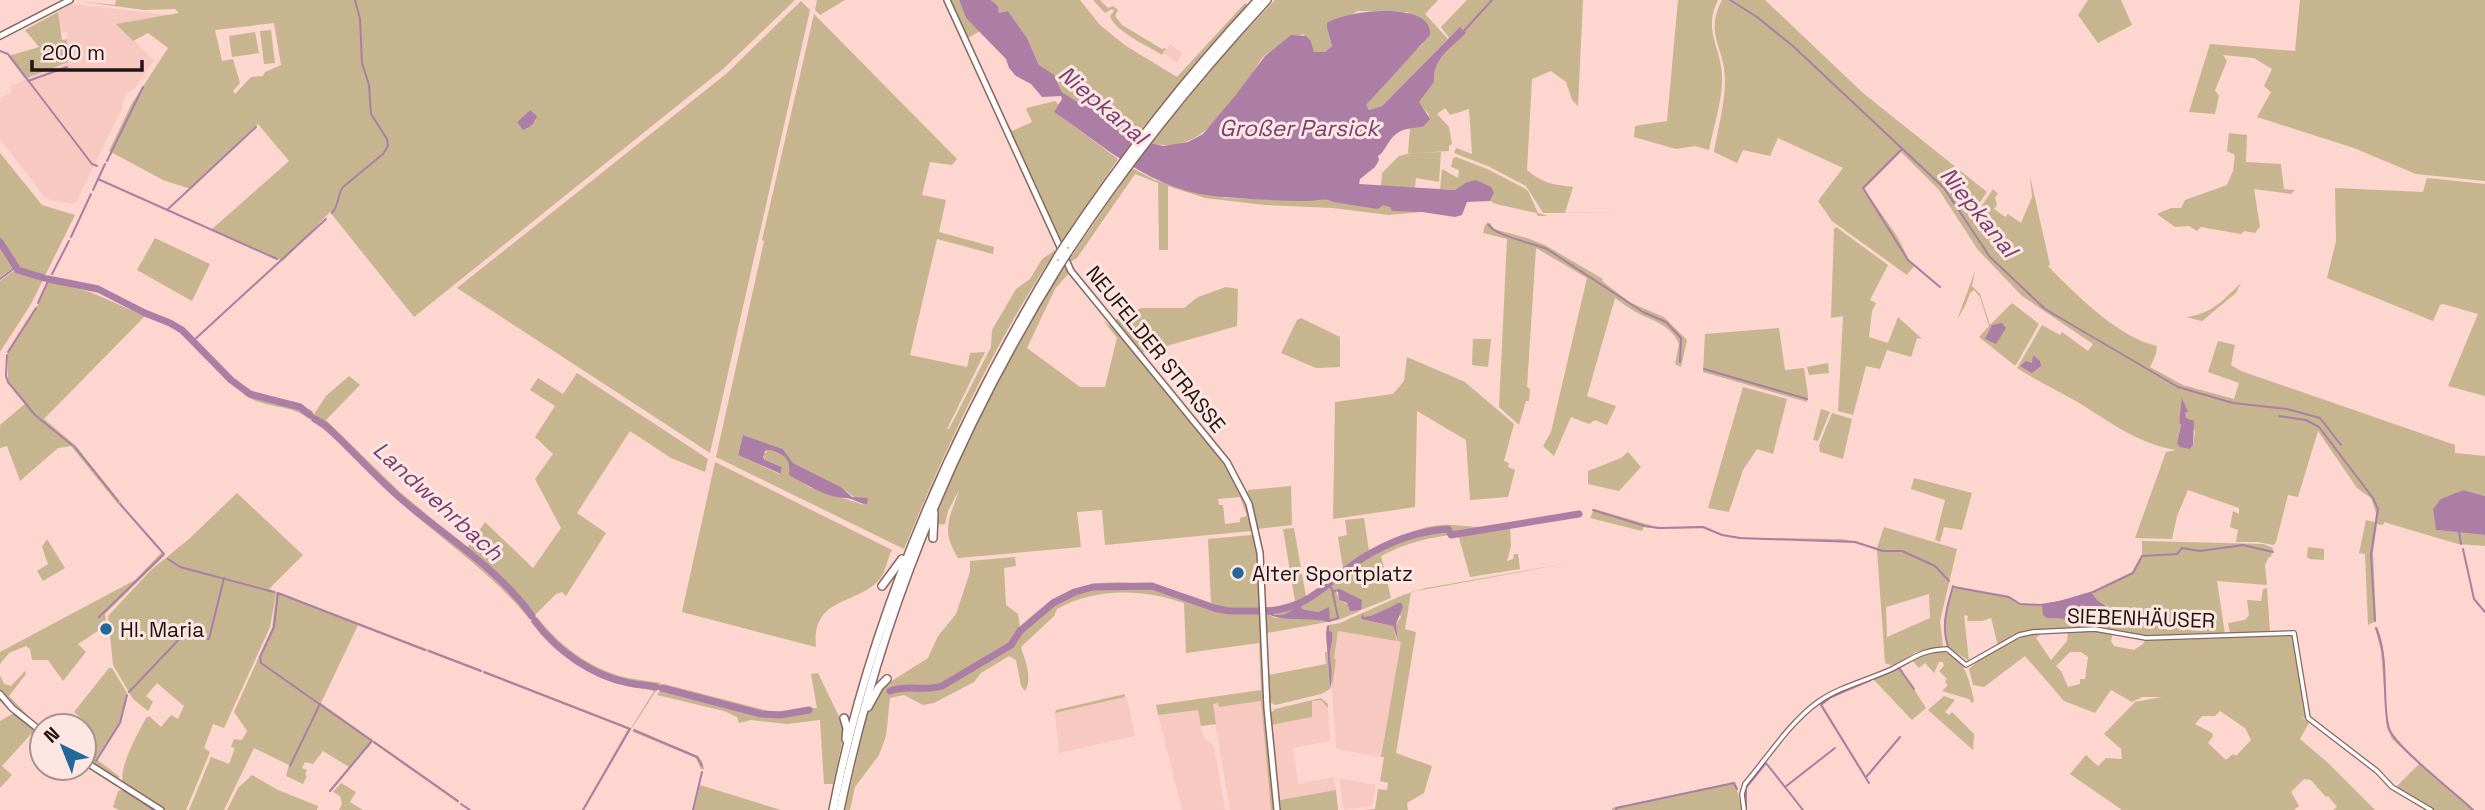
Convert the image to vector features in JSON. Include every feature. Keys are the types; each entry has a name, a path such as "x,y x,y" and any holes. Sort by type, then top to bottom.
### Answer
{"highway":[{"path":"833,810 873,655 912,544 971,410 1023,313 1122,169 1187,80 1258,0"},
{"path":"1149,132 1267,0"},
{"path":"839,810 860,723 895,607 941,489 995,376 1059,260"},
{"path":"933,537 933,519 941,489"},
{"path":"882,586 912,544"},
{"path":"860,723 874,695 887,679"},
{"path":"842,771 847,733 844,718"}],"main road":[{"path":"0,36 70,0"},
{"name":"NEUFELDER STRASSE","path":"947,0 1071,271 1227,462 1248,504 1260,553 1269,736 1277,810"},
{"path":"0,694 28,721"},
{"path":"98,770 161,810"}],"street":[{"name":"SIEBENHÄUSER","path":"1744,810 1742,794 1745,784 1791,729 1817,703 1932,649 1947,649 1966,665 2019,635 2095,629 2146,638 2294,633 2308,718 2377,771 2392,787 2431,810"}],"shaded area":[{"path":"116,0 795,0 723,69 414,317 330,212 283,261 212,229 289,161 258,124 191,189 163,180 109,151 131,105 168,48 148,33 133,41 116,24 179,13 175,9 144,10 77,1 115,5","holes":["274,23 281,65 265,72 263,76 251,77 235,94 233,91 240,83 233,59 222,61 215,30","530,110 536,120 527,129 517,122"]},
{"path":"817,0 845,0 820,15 815,10"},
{"path":"948,0 959,0 966,18 980,31 968,38 1003,114 1000,113"},
{"path":"991,0 1080,0 1100,25 1126,46 1177,77 1245,3 1247,5 1139,132 1127,125 1110,121 1093,107 1082,105 1062,92 1057,80 1039,65 1027,38 1008,11 999,13 998,6"},
{"path":"1093,0 1100,0 1108,8 1113,6 1118,10 1115,16 1122,25 1162,49 1166,48 1162,55 1117,27 1110,16 1114,11 1112,9 1105,13"},
{"path":"1275,0 1438,0 1425,14 1448,39 1382,106 1369,110 1365,106 1404,61 1423,44 1408,12 1358,11 1327,28 1332,46 1325,52 1314,52 1311,41 1303,34 1268,53 1233,101 1198,136 1168,145 1151,143 1227,51"},
{"path":"1467,0 1583,0 1578,106 1572,100 1566,82 1551,71 1532,79 1527,170 1548,183 1573,187 1565,213 1543,213 1526,186 1488,166 1454,153 1456,148 1472,154 1469,109 1450,115 1445,108 1437,114 1449,127 1452,144 1449,151 1417,153 1441,152 1439,182 1416,178 1415,188 1381,186 1382,173 1399,156 1412,153 1408,153 1410,128 1429,115 1418,102 1434,82 1439,60 1465,33 1460,28 1449,38 1441,27"},
{"path":"1678,0 1718,0 1712,29 1721,64 1722,83 1709,150 1695,146 1676,149 1634,137 1635,126 1667,121"},
{"path":"1722,0 1765,0 1863,93 1987,192 1975,216 1993,189 1998,194 1995,197 1997,205 1994,209 2021,223 2032,197 2030,176 2050,265 2048,266 2098,314 2128,334 2157,346 2150,367 2183,385 2234,399 2239,383 2208,372 2218,341 2235,345 2231,365 2241,371 2455,445 2455,453 2485,456 2485,496 2463,490 2457,492 2436,530 2485,535 2485,546 2458,544 2384,522 2383,525 2377,524 2373,553 2376,621 2368,625 2365,554 2359,553 2366,520 2375,522 2376,513 2371,498 2357,488 2318,431 2298,497 2288,495 2273,545 2236,542 2238,530 2230,527 2233,511 2239,514 2239,508 2188,490 2177,516 2172,539 2135,538 2166,452 2176,450 2135,436 2017,368 2042,325 2060,335 2062,332 2088,351 2093,344 2022,296 1978,250 1939,190 1901,152 1864,189 1897,236 1909,260 1940,288 1914,266 1907,275 1832,221 1818,201 1843,168 1778,138 1770,156 1743,150 1737,163 1714,152 1723,107 1725,80 1715,32 1717,12","holes":["2183,398 2186,419 2195,431 2190,449 2177,444"]},
{"path":"2088,0 2121,0 2132,25 2098,43 2078,15"},
{"path":"2300,0 2485,0 2485,181 2416,174 2354,148 2257,117 2271,92 2264,86 2272,69 2254,58 2223,55 2227,61 2215,90 2219,96 2215,114 2189,112 2210,44 2295,51"},
{"path":"801,1 810,10 710,453 457,288 726,74"},
{"path":"71,4 170,15 117,24 154,60 135,88 127,93 122,109 76,202 72,204 50,200 44,196 0,139 0,98 12,92 10,86 68,62 67,32 61,33 58,12"},
{"path":"58,12 62,40 67,39 68,62 25,79 8,56 39,47 25,30"},
{"path":"814,14 957,159 952,165 930,162 922,195 946,200 939,232 994,247 993,254 937,239 910,355 967,367 970,353 985,352 947,429 991,347 992,330 1016,289 1030,279 1042,259 1057,249 1013,321 973,395 904,549 716,457 764,241 762,240","holes":["743,435 783,449 793,463 841,487 864,505 809,487 798,479 786,457 771,449 763,454 765,460 782,467 781,474 738,455"]},
{"path":"271,30 275,63 264,64 260,31"},
{"path":"255,32 259,53 232,57 229,36"},
{"path":"1170,44 1182,53 1177,63 1163,53"},
{"path":"1055,101 1059,105 1055,112 1118,159 1060,244 1004,122 1005,119 1012,131 1032,122 1027,108"},
{"path":"2229,133 2247,135 2246,162 2281,164 2284,189 2295,190 2291,194 2254,189 2260,227 2255,233 2244,231 2241,234 2201,227 2197,231 2189,226 2175,227 2157,214 2171,208 2181,208 2185,200 2227,185 2233,171 2235,155 2227,151"},
{"path":"0,153 42,205 75,215 31,304 0,352 0,281 15,270 13,268 0,277"},
{"path":"1453,158 1524,188 1538,213 1548,216 1538,216 1536,213 1496,204 1490,201 1494,193 1465,183 1455,190 1440,189 1442,169 1458,178 1459,170 1451,167"},
{"path":"1132,168 1155,180 1226,198 1327,198 1422,212 1389,215 1333,208 1265,205 1205,198 1168,186 1168,250 1159,250 1158,183 1135,174 1077,258 1070,262"},
{"path":"2427,178 2485,184 2485,396 2448,386 2478,314 2443,304 2433,321 2327,278 2336,241 2335,188 2423,192"},
{"path":"1490,223 1494,229 1545,245 1603,279 1602,281 1631,303 1664,317 1687,340 1681,367 1675,364 1679,344 1671,331 1615,298 1587,396 1616,406 1607,425 1595,420 1589,424 1571,417 1554,456 1543,446 1551,432 1587,278 1536,248 1527,387 1530,389 1529,401 1526,401 1519,425 1499,407 1507,239 1483,233 1485,225"},
{"path":"1836,227 1888,265 1870,300 1876,303 1872,311 1869,337 1888,343 1898,317 1922,339 1917,338 1911,357 1887,350 1880,369 1866,366 1853,415 1838,411 1843,316 1831,318"},
{"path":"155,238 210,264 192,301 137,270"},
{"path":"1065,266 1068,274 1055,289 1027,348 1080,387 1105,387 1117,338 1103,320 1120,334 1219,453 1235,479 1247,507 1254,527 1251,531 1105,545 1102,510 1077,512 1081,547 958,558 949,539 948,524 959,490 948,511 945,524 934,525 935,515 995,388","holes":["1240,497 1247,516 1240,518 1240,522 1225,524 1223,505 1219,505 1218,499"]},
{"path":"1975,271 1972,286 1980,294 1990,325 2012,303 2039,324 2016,365 1979,337 1989,326 1980,297 1974,290 1957,320"},
{"path":"49,281 90,292 145,316 44,419 75,445 122,504 118,504 71,446 58,448 20,481 7,446 0,448 0,425 26,403 8,380 8,353 39,303"},
{"path":"2241,283 2236,293 2202,321 2186,317 2210,309"},
{"path":"1226,287 1238,289 1237,326 1142,353 1227,457 1114,322 1141,308 1184,308 1198,297"},
{"path":"1301,318 1340,337 1340,367 1316,368 1281,353 1297,320"},
{"path":"1779,328 1785,370 1804,368 1807,402 1703,372 1705,334"},
{"path":"1473,339 1491,339 1488,367 1472,365"},
{"path":"1407,357 1465,382 1514,424 1504,461 1509,463 1508,467 1515,470 1508,497 1470,500 1466,440 1417,411 1415,507 1333,519 1335,402 1393,394 1404,381"},
{"path":"1828,363 1829,373 1809,375 1807,367"},
{"path":"577,373 708,459 705,472 671,458 630,431 577,513 606,533 566,596 562,592 556,594 530,620 499,586 411,512 343,447 310,420 326,396 349,376 360,385 326,420 400,492 467,548 485,522 533,568 561,528 535,479 553,454 535,437 555,406 530,390 538,378 563,394"},
{"path":"1743,387 1787,399 1773,454 1757,449 1743,470 1729,512 1708,508"},
{"path":"242,393 278,398 313,411 308,418 292,410 258,402"},
{"path":"1821,409 1830,412 1818,441 1813,440"},
{"path":"1832,413 1852,419 1843,459 1820,452 1819,445"},
{"path":"1628,452 1641,467 1619,491 1588,484 1588,471 1621,458"},
{"path":"1228,458 1248,493 1248,490 1291,486 1292,525 1258,529 1238,476"},
{"path":"715,462 892,550 879,580 828,610 817,631 816,647 682,612"},
{"path":"1914,478 1972,493 1962,530 1944,527 1940,542 1935,540 1945,500 1911,489"},
{"path":"237,493 303,555 269,589 482,670 481,672 358,625 321,703 373,740 334,788 328,793 349,767 323,751 313,764 305,762 302,768 307,770 307,776 303,784 286,776 289,765 254,748 224,810 189,810 211,757 229,764 235,748 231,747 234,739 242,740 247,731 234,712 272,628 276,594 270,627 224,728 213,724 204,748 210,752 186,810 166,810 123,784 123,769 146,718 149,716 161,727 171,715 178,719 184,706 157,683 146,696 153,702 148,711 133,699 113,665 108,616 151,570 189,539"},
{"path":"1594,509 1660,528 1703,526 1720,534 1741,538 1841,539 1854,541 1877,548 1884,527 1957,549 1940,621 1943,646 1916,652 1893,666 1885,663 1877,550 1854,542 1741,539 1720,535 1703,528 1660,529 1644,527 1642,531 1590,518","holes":["1929,594 1930,618 1887,637 1886,607"]},
{"path":"1579,511 1580,516 1510,526 1511,546 1507,561 1513,559 1514,554 1518,554 1520,569 1470,577 1458,534 1409,544 1381,556 1391,598 1361,610 1352,595 1336,591 1339,600 1360,611 1338,620 1267,633 1266,631 1261,534 1266,607 1275,607 1295,601 1283,529 1294,528 1306,597 1343,569 1338,537 1347,535 1345,520 1364,518 1369,551 1410,532 1432,526 1487,527","holes":["1297,605 1302,609 1318,612 1324,609 1326,621 1307,617 1275,618 1269,615 1288,613"]},
{"path":"1252,535 1257,539 1266,720 1275,810 1271,810 1261,701 1219,707 1218,703 1213,704 1216,724 1201,726 1198,710 1158,715 1156,705 1261,690 1259,643 1186,653 1184,603 1152,595 1120,592 1088,597 1057,609 1054,616 1021,647 1028,675 1025,691 1021,686 1016,660 1009,656 981,673 974,682 934,703 923,705 904,695 890,698 886,736 879,755 855,787 850,810 845,810 868,710 877,694 887,684 928,658 938,636 956,614 970,572 970,561 1015,557 1016,566 1004,568 1006,605 1018,614 1020,627 1057,597 1080,587 1099,583 1137,583 1176,591 1211,603 1208,539"},
{"path":"47,539 65,568 43,581 37,571 48,564 42,547"},
{"path":"2142,541 2263,544 2273,548 2265,565 2267,585 2217,581 2225,634 2151,636 2094,628 2039,630 2012,635 2010,640 1998,646 1991,618 1967,621 1968,616 1964,615 1969,661 1948,647 1945,616 1953,586 2009,597 2021,604 2040,605 2063,601 2042,606 2047,618 2066,619 2072,609 2073,623 2115,623 2116,611 2097,600 2092,593 2078,597 2132,572 2142,555"},
{"path":"2308,547 2324,549 2324,560 2307,557"},
{"path":"161,553 164,556 105,614 107,625 78,644 86,652 63,681 48,660 32,660 30,649 26,646 9,653 0,664 0,652 135,580"},
{"path":"1569,563 1416,591 1426,588"},
{"path":"2267,588 2270,632 2230,633 2228,623 2245,620 2249,615 2247,600 2261,601 2263,589"},
{"path":"1411,593 1405,629 1416,632 1396,753 1432,766 1424,793 1407,803 1408,810 1366,810 1375,809 1378,789 1387,790 1388,783 1380,781 1384,757 1381,757 1401,642 1398,641 1396,624 1401,617 1395,604 1391,609 1361,619 1393,626 1397,641 1338,631 1332,689 1330,654 1333,636 1329,625 1340,623"},
{"path":"537,617 555,637 589,663 628,678 661,683 630,730 584,810 628,729 483,673 484,671 631,728 654,691 613,682 573,663 550,644 531,622"},
{"path":"2377,627 2384,652 2387,716 2394,736 2414,758 2474,810 2434,810 2396,787 2419,764 2392,739 2387,727"},
{"path":"1338,631 1401,641 1381,757 1336,749 1332,689"},
{"path":"2068,632 2113,632 2111,641 2114,646 2134,650 2145,640 2292,636 2306,719 2300,716 2309,723 2300,739 2375,810 2333,810 2337,807 2328,796 2311,780 2304,779 2291,792 2299,806 2294,810 2122,810 2070,774 2086,755 2098,766 2106,758 2122,759 2121,749 2104,734 2135,702 2162,697 2142,697 2132,702 2111,690 2095,713 2064,701 2025,656 1984,687 1973,685 1969,669 1994,650 2022,637 2042,633 2036,638 2051,660 2067,641","holes":["2070,652 2081,652 2088,657 2085,679 2080,679 2080,684 2068,687 2056,666","2220,711 2245,728 2251,740 2236,756 2233,754 2226,760 2208,743 2212,733 2195,724 2202,716 2215,716"]},
{"path":"1267,636 1269,675 1326,664 1327,652 1330,689 1321,694 1275,705 1270,702"},
{"path":"1937,651 1953,656 1964,668 1972,692 1972,703 1969,699 1942,691 1948,685 1945,682 1947,679 1939,671 1944,666 1943,662 1939,662 1934,673 1925,663 1919,668 1911,659"},
{"path":"1900,667 1926,708 1912,720 1873,679"},
{"path":"109,668 112,668 127,693 119,724 98,756 98,712 74,712"},
{"path":"25,671 26,674 9,696 28,718 0,691 0,675 4,684 11,686"},
{"path":"818,673 845,729 833,784 824,784 820,720 787,724 751,720 739,723 737,717 724,711 657,695 664,684 769,711 797,712 802,708 817,708 811,674"},
{"path":"1871,680 1822,704 1866,776 1901,737 1867,777 1869,784 1820,704 1831,696"},
{"path":"1125,694 1125,697 1055,713 1056,710"},
{"path":"1944,696 1955,700 1945,712 1949,715 1952,712 1974,734 1973,750 1928,710"},
{"path":"1127,697 1135,736 1059,753 1055,713"},
{"path":"1321,698 1328,704 1328,708 1321,700 1312,701 1312,717 1271,725 1278,788 1269,715 1275,709"},
{"path":"1321,699 1328,708 1330,741 1293,748 1298,784 1334,777 1336,790 1280,800 1271,725 1312,717 1312,701"},
{"path":"1262,701 1271,810 1230,810 1212,704 1218,703 1219,707"},
{"path":"1198,710 1203,737 1214,746 1225,810 1182,810 1158,715"},
{"path":"14,713 28,724 28,737 2,766 12,775 0,788 0,721"},
{"path":"635,730 698,756 704,769 701,769 696,758 633,732"},
{"path":"374,741 459,801 458,803 373,743"},
{"path":"98,760 120,777 115,779 98,768"},
{"path":"252,775 278,790 318,806 317,810 227,810 238,788"},
{"path":"1339,778 1376,785 1372,806 1344,810"},
{"path":"1735,782 1742,810 1612,810 1612,808"},
{"path":"341,783 356,792 350,802 363,810 339,810 342,804 340,796 333,792"},
{"path":"700,785 781,810 694,810"},
{"path":"124,789 155,810 119,810 113,807 118,791"},
{"path":"1336,790 1338,810 1281,810 1280,800"}],"water":[{"name":"Großer Parsick","path":"959,0 991,0 998,6 999,13 1008,11 1027,38 1039,65 1054,75 1062,92 1082,105 1093,107 1110,121 1127,125 1151,143 1163,146 1188,142 1203,134 1265,56 1291,35 1306,36 1311,41 1314,52 1325,52 1332,46 1327,23 1337,18 1369,12 1404,12 1428,24 1430,35 1366,105 1369,110 1382,106 1460,27 1466,33 1439,60 1434,82 1419,102 1430,119 1424,126 1403,130 1393,137 1378,156 1375,167 1360,179 1359,184 1455,190 1476,180 1491,187 1494,193 1490,201 1467,202 1462,215 1455,217 1392,211 1390,207 1383,205 1378,209 1327,200 1287,201 1222,197 1174,187 1132,166 1054,112 1062,99 1061,96 1042,97 1031,84 1016,76 1006,59 966,18"},
{"path":"530,110 537,116 532,125 523,130 517,122"},
{"path":"2002,323 2006,328 1996,344 1985,339 1992,325"},
{"path":"2033,355 2040,361 2041,366 2032,373 2020,366 2026,361 2032,363"},
{"path":"2182,398 2188,412 2185,412 2186,418 2194,421 2193,445 2190,449 2177,444"},
{"path":"743,435 783,449 793,463 841,487 852,497 868,498 867,504 834,497 808,486 789,475 786,458 771,450 765,451 763,457 782,467 781,474 738,455"},
{"path":"2463,490 2485,496 2485,535 2436,530 2433,509 2441,499"},
{"path":"1340,589 1362,600 1361,610 1350,611 1347,603 1339,600 1338,592 1334,594 1333,590"},
{"path":"2092,593 2097,600 2117,613 2118,622 2073,623 2071,616 2074,616 2074,612 2071,609 2066,619 2047,618 2043,615 2042,605"},
{"path":"1398,603 1403,607 1396,624 1398,641 1393,626 1361,619 1363,613 1364,617 1372,615"},
{"path":"1300,604 1302,609 1318,612 1329,607 1330,620 1288,619 1269,614 1286,614"},
{"path":"1329,625 1329,631 1332,632 1330,689 1326,634"}],"waterway":[{"path":"332,213 343,187 383,154 388,146 387,139 371,114 369,85 362,63 360,19 355,0"},
{"name":"Niepkanal","path":"1462,33 1492,0"},
{"name":"Niepkanal","path":"1730,0 1757,17 1794,47 1944,188 1990,257 2045,309 2178,387 2233,403 2287,409 2320,418 2341,445"},
{"path":"0,51 8,54 92,164 97,166"},
{"path":"28,81 67,67"},
{"path":"107,161 143,87"},
{"path":"167,210 256,127"},
{"path":"1901,150 1863,188 1908,260 1940,287"},
{"path":"93,190 105,164"},
{"path":"98,179 277,259"},
{"path":"71,237 91,194"},
{"path":"193,341 326,219"},
{"path":"1488,224 1506,236 1547,249 1643,312 1666,322 1681,338 1680,362"},
{"path":"52,274 69,241"},
{"name":"Landwehrbach","path":"0,242 18,270 44,278"},
{"path":"0,279 16,267"},
{"name":"Landwehrbach","path":"48,279 98,289 170,323 182,330 231,380 250,394 300,407 310,415"},
{"path":"38,303 49,279"},
{"path":"8,352 36,308"},
{"path":"7,355 8,382 35,415 72,445"},
{"path":"1704,369 1807,399"},
{"path":"2279,416 2306,420 2319,427 2373,498 2378,509 2371,554 2375,621"},
{"name":"Landwehrbach","path":"315,419 325,425 399,497 487,567 532,616"},
{"path":"74,446 118,501"},
{"path":"99,617 164,554 120,504"},
{"path":"1593,510 1659,528 1703,527 1722,535 1740,538 1855,542 1883,551 1902,551 1935,566 1949,581"},
{"name":"Landwehrbach","path":"1267,611 1282,609 1307,599 1361,559 1382,547 1414,535 1448,529 1451,535 1579,514"},
{"path":"2459,531 2461,544"},
{"path":"1954,587 2009,597 2020,604 2040,605 2093,592 2133,573 2142,556 2177,554 2182,548 2200,551 2243,545 2273,552"},
{"path":"2463,549 2474,599 2485,612"},
{"path":"168,559 180,567 274,592"},
{"path":"129,692 185,633 209,639 224,578"},
{"name":"Landwehrbach","path":"890,691 942,686 1011,645 1020,631 1053,603 1093,587 1152,586 1214,608 1258,611"},
{"path":"1329,586 1338,618 1329,621"},
{"path":"1948,647 1945,623 1953,586"},
{"path":"330,791 372,741 261,663 260,657 274,627 278,593 425,650"},
{"name":"Landwehrbach","path":"535,621 564,652 589,668 615,680 656,687"},
{"path":"2376,628 2383,651 2386,714 2392,734 2412,756 2473,810"},
{"path":"429,651 481,671"},
{"path":"1873,679 1899,668 1914,689"},
{"path":"484,672 630,729 583,810"},
{"path":"1869,783 1821,705 1831,697 1871,680"},
{"name":"Landwehrbach","path":"662,688 761,714 780,715 809,710"},
{"path":"98,758 120,723 127,695"},
{"path":"0,699 8,707"},
{"path":"290,766 320,704"},
{"path":"14,714 28,725"},
{"path":"634,730 697,757 702,766"},
{"path":"1867,776 1900,737"},
{"path":"374,742 458,801"},
{"path":"1746,810 1746,788 1766,763 1785,787 1835,748"},
{"path":"693,810 702,772"},
{"path":"98,773 116,785"},
{"path":"1616,810 1734,783 1737,789"},
{"path":"1785,787 1803,810"},
{"path":"123,790 139,800"},
{"path":"142,802 154,810"},
{"path":"461,804 470,810"}],"place":[{"name":"Alter Sportplatz","path":"1238,573"},
{"name":"Hl. Maria","path":"106,629"}]}
